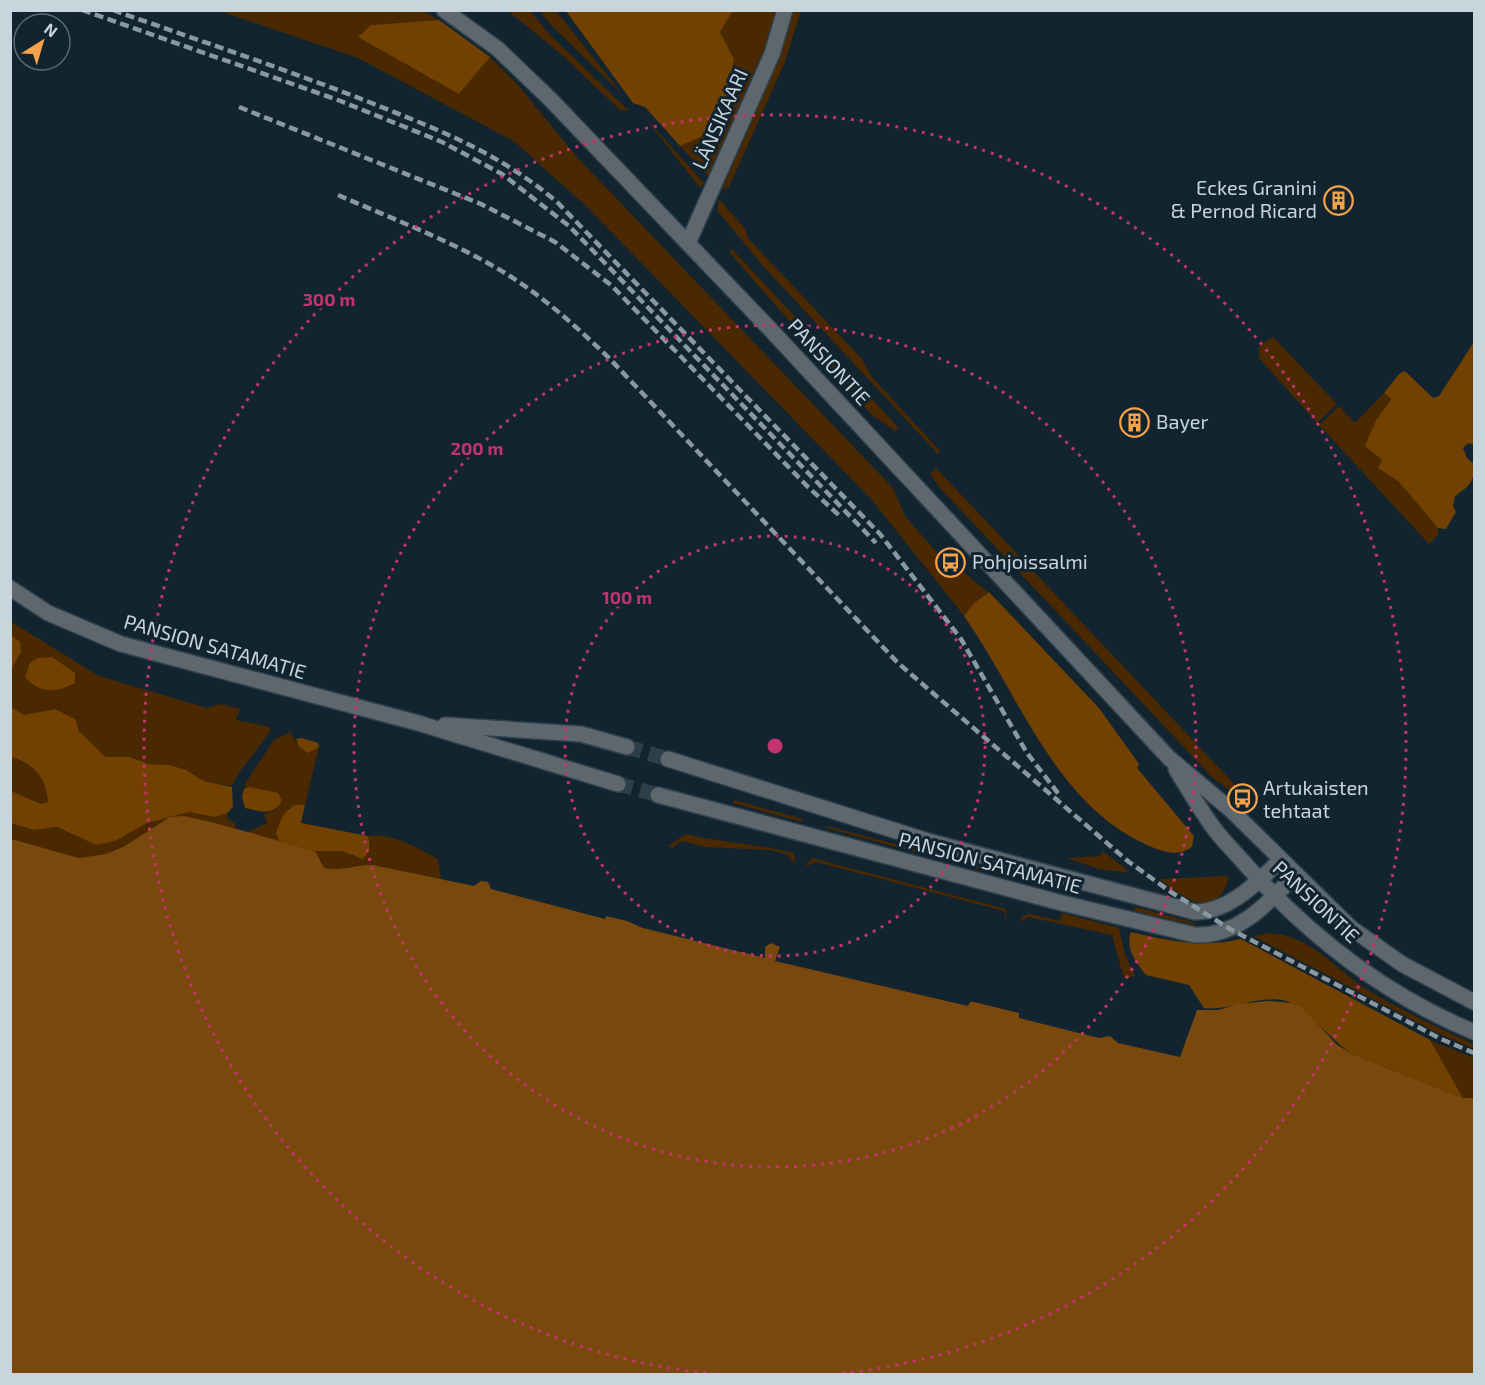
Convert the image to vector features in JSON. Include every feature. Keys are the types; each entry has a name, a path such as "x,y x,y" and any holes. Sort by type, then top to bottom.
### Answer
{"street":[{"name":"PANSIONTIE","path":"444,10 520,69 688,243 1169,758 1231,810 1295,875 1369,942 1419,974 1474,1002"},
{"name":"LÄNSIKAARI","path":"688,243 772,54 785,10"},
{"name":"PANSION SATAMATIE","path":"10,588 48,613 122,644 418,723 618,784"},
{"name":"PANSION SATAMATIE","path":"418,723 581,734 627,747"},
{"name":"PANSIONTIE","path":"1169,758 1211,825 1259,880 1305,926 1371,978 1412,1003 1474,1032"},
{"name":"PANSION SATAMATIE","path":"668,759 928,841 1180,910 1195,912 1213,910 1242,894 1281,860"},
{"name":"PANSION SATAMATIE","path":"658,795 1023,893 1195,935 1209,936 1226,931 1260,910 1295,875"}],"shaded area":[{"path":"220,11 423,11 439,20 371,25 459,94 490,57 518,85 576,156 893,488 905,516 953,571 957,567 988,592 974,603 964,616 872,500 586,206 515,142 358,58"},
{"path":"508,11 530,11 550,35 629,111 620,110 560,53"},
{"path":"540,11 556,11 623,95 551,25"},
{"path":"566,11 733,11 720,32 734,59 725,106 701,137 680,146 645,107 633,103"},
{"path":"733,11 776,11 769,38 708,176 680,146 701,137 734,59 720,32"},
{"path":"794,11 801,11 785,62 729,187 722,190 781,53"},
{"path":"439,20 490,57 459,94 358,37 371,25"},
{"path":"642,114 704,183 700,188 697,184"},
{"path":"719,199 747,231 747,237 862,359 872,377 940,451 938,454 763,266 717,210"},
{"path":"732,249 899,428 895,431 871,414 729,252"},
{"path":"1273,337 1337,404 1317,423 1259,358 1259,346"},
{"path":"1474,342 1474,445 1468,443 1463,448 1467,458 1474,464 1473,475 1467,486 1455,496 1453,506 1456,512 1446,529 1438,528 1399,482 1378,468 1382,460 1365,446 1376,420 1391,399 1384,393 1399,374 1405,371 1433,398 1439,396"},
{"path":"1384,393 1391,398 1376,420 1366,446 1382,460 1378,468 1399,482 1438,528 1438,535 1429,544 1319,425 1339,406 1355,423"},
{"path":"936,468 1240,790 1235,794 1213,778 941,489 930,474"},
{"path":"989,592 1099,708 1139,764 1137,768 1194,836 1192,847 1174,853 1145,844 1113,825 1086,802 1062,774 1041,744 964,616 974,603"},
{"path":"10,621 99,676 207,708 220,704 240,709 236,720 270,727 270,732 238,774 232,786 204,781 186,770 170,765 149,764 129,757 106,757 79,731 74,719 55,709 24,715 11,709 11,670 21,652 20,642 11,635"},
{"path":"11,635 20,642 21,652 11,670"},
{"path":"52,657 75,673 75,683 62,689 48,690 30,683 25,677 30,663 38,658"},
{"path":"11,707 24,715 55,709 75,719 79,731 106,757 129,757 149,764 170,765 186,770 204,781 232,787 233,807 227,813 215,817 189,812 147,823 115,841 96,845 57,827 33,830 11,823 11,791 41,804 48,802 45,786 38,773 27,764 11,757"},
{"path":"290,732 299,747 308,752 319,747 305,805 288,808 315,851 341,851 355,857 371,847 368,836 396,839 438,859 441,878 436,884 371,896 245,833 267,823 264,814 277,809 269,791 250,787 244,789 246,782 274,740"},
{"path":"302,738 318,743 319,747 308,753 299,747 296,739"},
{"path":"10,757 26,764 38,773 45,786 48,802 41,804 11,791"},
{"path":"250,787 278,793 282,801 270,811 245,808 242,797 244,789"},
{"path":"734,800 803,819 802,822 733,803"},
{"path":"295,805 305,805 301,823 368,836 370,846 368,853 363,859 341,851 315,851 279,841 276,833 281,821 285,813"},
{"path":"189,812 215,817 227,813 228,819 236,824 234,829 130,864 11,861 10,823 33,830 57,827 96,845 146,823"},
{"path":"184,816 315,851 324,868 373,865 474,886 481,881 488,882 491,889 605,919 606,916 627,921 643,928 765,958 765,947 771,943 780,947 775,961 968,1006 970,1002 974,1002 1019,1013 1019,1018 1099,1038 1110,1036 1118,1043 1180,1057 1197,1010 1218,1010 1238,1004 1269,1001 1291,1003 1303,1008 1336,1044 1352,1054 1463,1098 1474,1098 1474,1374 11,1374 11,839 79,858 106,854 125,846 170,817"},
{"path":"827,826 997,871 997,874 826,828"},
{"path":"686,834 794,853 795,864 786,854 769,850 705,847 682,841 672,848 668,846"},
{"path":"1103,851 1131,873 1099,869 1066,858 1100,856"},
{"path":"812,858 1006,909 1007,920 1004,911 816,862 805,867"},
{"path":"1228,876 1224,891 1215,900 1209,902 1195,901 1183,896 1159,879"},
{"path":"1135,907 1196,923 1195,925 1134,911"},
{"path":"1062,913 1119,928 1125,954 1135,976 1124,979 1112,935 1028,917 1020,922 1021,917 1029,914 1060,921"},
{"path":"1131,932 1172,941 1199,943 1241,939 1430,1040 1463,1098 1352,1054 1291,1003 1271,999 1225,1007 1204,1008 1189,985 1146,975 1130,949"},
{"path":"1270,933 1285,936 1312,947 1358,984 1409,1013 1474,1044 1474,1049 1435,1032 1253,936"},
{"path":"1430,1040 1474,1058 1474,1098 1463,1098"}],"tunnel":[{"path":"627,747 668,759"},
{"path":"618,784 658,795"}],"railway":[{"path":"82,10 338,100 442,142 502,174 569,226 876,543"},
{"path":"113,10 309,79 424,124 492,157 514,170 557,202 880,534 961,639 1027,753 1061,797"},
{"path":"239,107 481,204 555,242 611,285 807,486 842,518"},
{"path":"338,195 427,233 492,265 539,296 563,316 609,358 898,663 1129,862 1230,929 1441,1039 1474,1053"}],"place":[{"name":"Eckes Granini & Pernod Ricard","path":"1338,200"},
{"name":"Bayer","path":"1135,422"},
{"name":"Pohjoissalmi","path":"951,562"},
{"name":"Artukaisten tehtaat","path":"1242,799"}]}
